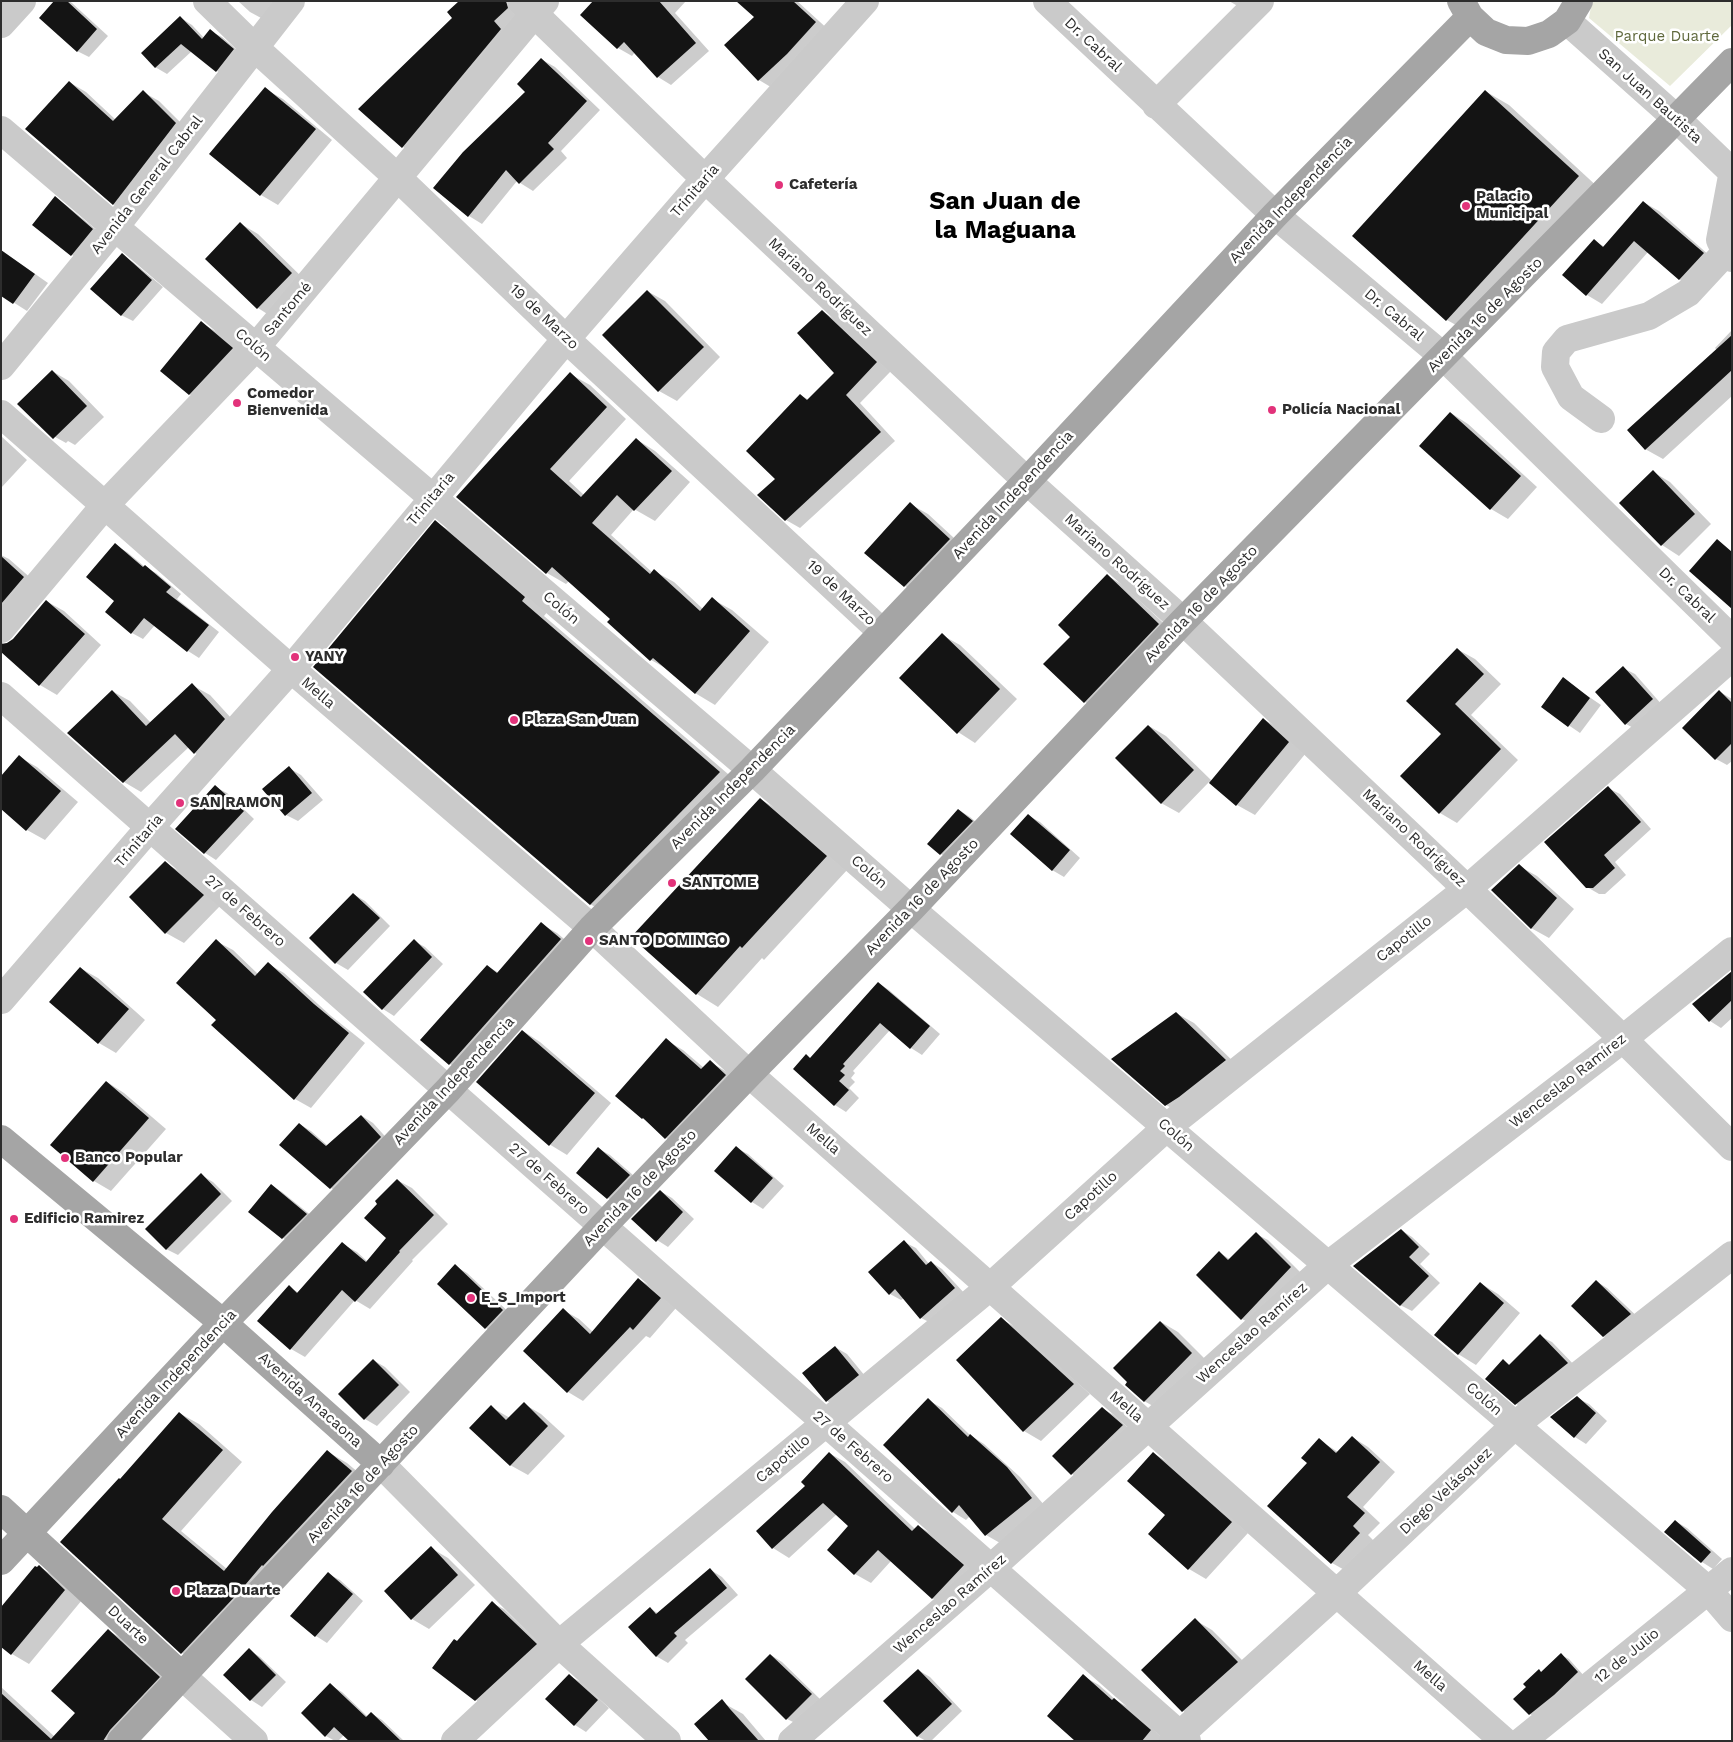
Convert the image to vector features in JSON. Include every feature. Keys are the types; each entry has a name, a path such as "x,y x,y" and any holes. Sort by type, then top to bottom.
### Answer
{"main road":[{"path":"1465,9 1486,32 1506,40 1528,41 1550,34 1573,11"},
{"name":"Avenida Independencia","path":"1,1561 223,1323 448,1090 592,928 752,770 1027,481 1465,9"},
{"name":"Avenida 16 de Agosto","path":"121,1741 603,1226 749,1074 912,909 1183,621 1732,62"},
{"name":"Avenida Anacaona","path":"1,1139 223,1323 381,1464"},
{"name":"Duarte","path":"1,1509 182,1676"}],"street":[{"path":"1,24 22,1"},
{"name":"19 de Marzo","path":"207,1 254,47 398,178 566,339 882,632"},
{"name":"Avenida General Cabral","path":"1,366 115,227 291,1"},
{"name":"Trinitaria","path":"1,1000 150,827 290,669 566,339 705,179 865,1"},
{"name":"Dr. Cabral","path":"1047,1 1275,215 1444,357 1732,639"},
{"path":"1156,104 1260,1"},
{"name":"Mariano Rodríguez","path":"533,5 705,179 1027,481 1183,621 1467,889 1732,1147"},
{"name":"Santomé","path":"1,629 104,505 256,347 398,178 533,5"},
{"name":"San Juan Bautista","path":"1573,11 1677,119 1732,172"},
{"name":"Colón","path":"1,130 752,770 1708,1590 1732,1618"},
{"path":"1601,419 1571,397 1554,367 1556,352 1567,339 1648,316 1688,293 1729,255 1720,240 1732,176"},
{"name":"Mella","path":"1,414 290,669 592,928 749,1074 1504,1741"},
{"name":"Capotillo","path":"455,1741 559,1644 827,1424 990,1287 1167,1127 1467,889 1732,657"},
{"name":"27 de Febrero","path":"1,696 991,1568 1180,1739"},
{"name":"Wenceslao Ramírez","path":"792,1741 991,1568 1328,1265 1623,1039 1732,951"},
{"name":"Diego Velásquez","path":"1180,1739 1516,1426 1732,1255"},
{"name":"Avenida Anacaona","path":"381,1464 559,1644 667,1741"},
{"name":"12 de Julio","path":"1522,1741 1732,1571"},
{"name":"Duarte","path":"182,1676 254,1741"}],"green space":[{"name":"Parque Duarte","path":"1592,1 1732,1 1732,25 1670,86 1589,18"}],"building":[{"path":"54,1 67,1 97,29 77,52 39,18"},
{"path":"459,1 506,1 508,8 494,21 501,29 402,148 358,109 452,18 447,12"},
{"path":"593,1 659,1 696,43 657,78 624,42 617,49 580,15"},
{"path":"736,1 793,1 816,22 787,54 758,81 724,45 754,17"},
{"path":"180,16 202,39 210,29 234,49 216,72 181,44 155,68 141,53"},
{"path":"541,58 587,101 548,143 554,149 519,184 506,170 468,217 433,188 463,152 525,92 517,84"},
{"path":"69,81 113,121 143,90 176,123 113,205 25,129"},
{"path":"265,87 316,129 260,196 209,154"},
{"name":"Palacio Municipal","path":"1485,90 1579,176 1446,321 1352,236"},
{"path":"55,196 93,229 71,256 32,225"},
{"path":"1643,201 1704,253 1679,280 1634,241 1586,296 1562,275 1594,239 1603,247"},
{"path":"240,222 292,273 257,309 205,259"},
{"path":"1,250 35,274 13,304 1,296"},
{"path":"122,253 152,280 121,316 90,289"},
{"path":"647,290 704,347 658,392 602,335"},
{"path":"822,310 877,362 846,395 881,432 785,521 757,495 775,479 746,451 800,394 807,400 834,373 797,333"},
{"path":"201,321 233,348 189,395 160,371"},
{"path":"1732,335 1732,370 1645,450 1627,430"},
{"path":"52,370 87,406 53,439 17,404"},
{"path":"570,372 607,407 550,469 581,497 636,438 672,471 634,511 617,495 592,523 650,574 654,569 700,611 712,597 750,631 695,694 653,658 650,661 607,622 610,619 552,567 546,574 456,497"},
{"path":"1450,412 1521,476 1490,510 1419,446"},
{"path":"1653,470 1695,514 1661,546 1619,503"},
{"path":"910,502 950,539 904,587 864,553"},
{"name":"Plaza San Juan","path":"435,520 525,597 522,601 720,772 590,905 313,667"},
{"path":"1717,539 1732,552 1732,609 1689,571"},
{"path":"115,543 143,567 145,565 171,587 166,592 209,625 187,652 144,618 131,634 105,612 114,601 86,577"},
{"path":"1,556 24,577 1,604"},
{"path":"1107,574 1159,624 1084,703 1043,664 1070,637 1058,625"},
{"path":"46,600 85,634 39,686 1,652 1,644 13,639"},
{"path":"942,633 1000,689 957,734 899,678"},
{"path":"1457,648 1484,674 1455,704 1501,749 1439,814 1400,776 1441,734 1406,701"},
{"path":"1623,666 1653,699 1625,725 1595,692"},
{"path":"1563,677 1590,698 1568,727 1541,707"},
{"path":"192,683 225,719 194,754 175,734 123,783 67,733 112,690 146,726"},
{"path":"1719,690 1732,703 1732,743 1715,760 1682,728"},
{"path":"1263,718 1289,742 1236,806 1209,783"},
{"path":"1148,725 1194,770 1161,804 1115,758"},
{"path":"19,755 61,791 26,831 1,809 1,776"},
{"path":"289,766 312,793 285,816 262,789"},
{"path":"215,785 244,811 204,854 175,829"},
{"path":"1608,786 1641,822 1604,855 1615,868 1593,888 1586,888 1544,842"},
{"path":"760,798 827,856 742,948 740,946 696,995 631,937"},
{"path":"958,809 973,821 940,855 927,844"},
{"path":"1028,814 1070,850 1052,871 1010,834"},
{"path":"165,861 204,895 165,934 129,897"},
{"path":"1519,864 1557,898 1531,929 1491,890"},
{"path":"353,893 380,918 335,964 309,938"},
{"path":"541,922 561,939 449,1065 420,1040 487,965 497,973"},
{"path":"216,939 255,976 268,962 349,1033 294,1100 211,1025 216,1020 176,983"},
{"path":"414,939 432,957 382,1010 363,992"},
{"path":"80,967 129,1009 98,1044 49,1002"},
{"path":"1732,971 1732,1000 1709,1022 1692,1004"},
{"path":"878,982 930,1026 910,1049 880,1023 843,1064 845,1066 840,1071 845,1075 839,1081 849,1090 834,1106 793,1069 806,1054 810,1058"},
{"path":"1176,1012 1226,1060 1165,1106 1111,1059"},
{"path":"522,1030 595,1093 549,1146 476,1082"},
{"path":"666,1038 701,1069 710,1060 726,1075 665,1139 643,1118 615,1096"},
{"path":"106,1081 149,1118 93,1182 50,1145"},
{"path":"361,1115 381,1137 330,1189 279,1145 299,1123 326,1146"},
{"path":"736,1146 773,1178 751,1203 714,1171"},
{"path":"598,1147 630,1175 607,1199 576,1173"},
{"path":"201,1173 221,1194 166,1250 145,1229"},
{"path":"397,1179 434,1215 399,1251 355,1302 342,1290 290,1350 257,1321 289,1285 297,1293 342,1242 366,1262 386,1238 364,1218 377,1204 375,1201"},
{"path":"271,1184 307,1214 282,1239 248,1212"},
{"path":"660,1190 683,1212 656,1242 631,1219"},
{"path":"1401,1229 1419,1247 1409,1257 1429,1276 1400,1306 1353,1266"},
{"path":"1256,1232 1291,1267 1241,1320 1196,1275 1219,1251 1228,1260"},
{"path":"904,1240 926,1265 931,1261 955,1288 920,1319 895,1289 889,1295 868,1272"},
{"path":"455,1264 503,1310 485,1329 437,1284"},
{"path":"638,1278 661,1298 633,1330 630,1327 567,1393 523,1351 563,1308 590,1334"},
{"path":"1596,1280 1631,1314 1603,1337 1571,1306"},
{"path":"1480,1282 1504,1303 1458,1355 1434,1335"},
{"path":"1001,1317 1074,1384 1023,1432 956,1360"},
{"path":"1160,1321 1192,1353 1144,1402 1125,1385 1127,1382 1113,1368"},
{"path":"1540,1334 1568,1363 1515,1405 1485,1379 1503,1359 1509,1365"},
{"path":"835,1346 859,1375 826,1402 802,1373"},
{"path":"373,1359 399,1385 364,1420 338,1394"},
{"path":"1577,1396 1596,1413 1574,1438 1550,1417"},
{"path":"928,1398 968,1437 970,1434 1007,1467 1032,1498 985,1536 959,1505 952,1513 883,1445"},
{"path":"524,1402 548,1426 510,1466 469,1428 491,1405 506,1420"},
{"path":"1102,1407 1123,1425 1071,1475 1052,1456"},
{"path":"179,1412 223,1450 162,1519 224,1571 272,1512 327,1450 352,1471 262,1565 181,1654 60,1542 120,1479"},
{"path":"1352,1436 1380,1462 1347,1497 1365,1513 1353,1526 1360,1533 1331,1564 1267,1506 1307,1463 1301,1458 1319,1438 1336,1453"},
{"path":"829,1452 912,1531 918,1525 964,1565 932,1599 878,1550 854,1575 827,1550 848,1526 823,1503 772,1549 756,1531 805,1486 801,1482"},
{"path":"1153,1452 1232,1522 1188,1570 1148,1534 1165,1515 1127,1481"},
{"path":"1675,1520 1711,1552 1701,1563 1664,1532"},
{"path":"431,1546 458,1575 411,1620 384,1591"},
{"path":"39,1565 65,1590 11,1655 1,1647 1,1607 35,1566"},
{"path":"710,1568 727,1588 674,1633 677,1636 656,1657 628,1627 650,1607 656,1614"},
{"path":"328,1572 353,1594 315,1637 290,1616"},
{"path":"492,1601 537,1644 475,1701 432,1668 454,1639 457,1641"},
{"path":"1195,1618 1238,1662 1182,1712 1141,1670"},
{"path":"108,1629 160,1677 110,1730 103,1741 1,1741 1,1693 51,1739 75,1713 51,1691"},
{"path":"249,1648 276,1675 250,1701 223,1675"},
{"path":"1561,1653 1578,1672 1529,1715 1513,1699 1526,1687 1523,1684 1539,1669 1541,1672"},
{"path":"770,1654 812,1694 786,1720 745,1679"},
{"path":"918,1669 952,1704 917,1737 883,1701"},
{"path":"569,1674 598,1700 574,1726 545,1699"},
{"path":"1083,1674 1112,1700 1114,1698 1151,1730 1142,1741 1075,1741 1047,1716"},
{"path":"330,1683 366,1717 371,1712 401,1741 349,1741 334,1727 325,1737 301,1713"},
{"path":"722,1699 759,1741 709,1741 694,1724"}],"place":[{"name":"Cafetería","path":"779,185"},
{"name":"Palacio Municipal","path":"1466,206"},
{"name":"Comedor Bienvenida","path":"237,403"},
{"name":"Policía Nacional","path":"1272,410"},
{"name":"YANY","path":"295,657"},
{"name":"Plaza San Juan","path":"514,720"},
{"name":"SAN RAMON","path":"180,803"},
{"name":"SANTOME","path":"672,883"},
{"name":"SANTO DOMINGO","path":"589,941"},
{"name":"Banco Popular","path":"65,1158"},
{"name":"Edificio Ramirez","path":"14,1219"},
{"name":"E_S_Import","path":"471,1298"},
{"name":"Plaza Duarte","path":"176,1591"}],"district":[{"name":"San Juan de la Maguana","path":"1005,216"}]}
